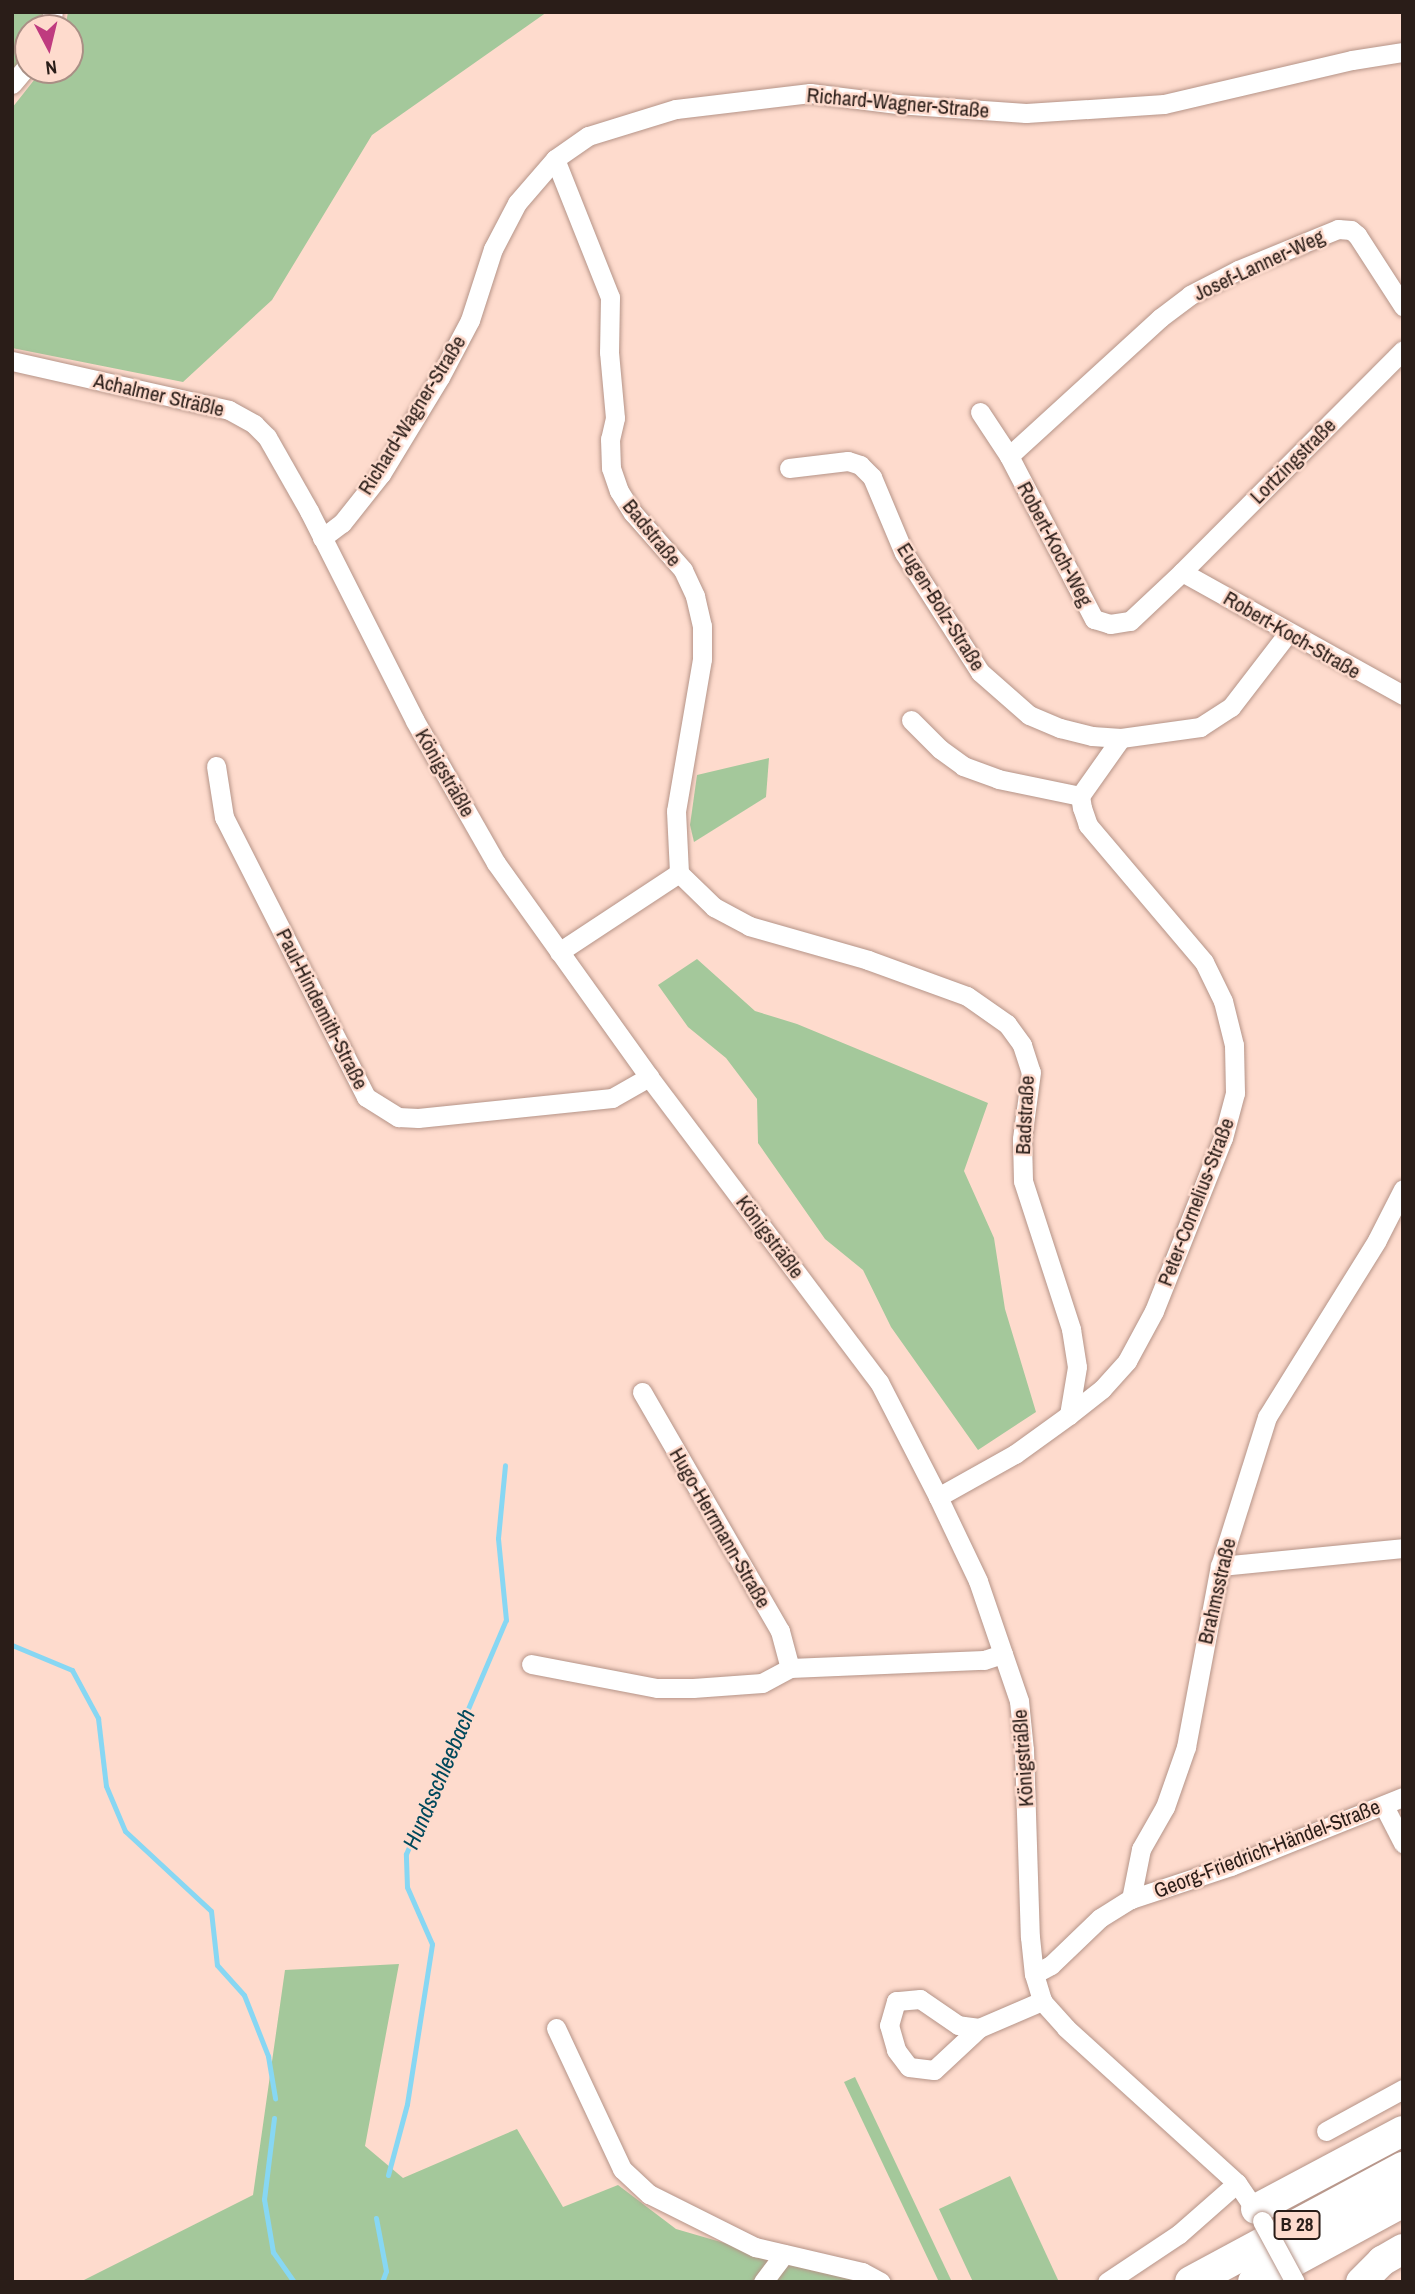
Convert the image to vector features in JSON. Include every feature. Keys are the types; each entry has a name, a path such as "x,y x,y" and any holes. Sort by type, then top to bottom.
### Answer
{"highway":[{"name":"B 28","path":"1191,2282 1403,2168"},
{"name":"B 28","path":"1254,2282 1403,2201"}],"main road":[{"path":"1259,2215 1403,2131"},
{"path":"1361,2282 1382,2261 1403,2249"}],"street":[{"name":"Richard-Wagner-Straße","path":"322,538 342,523 381,474 470,320 493,249 517,203 555,159 588,136 676,109 810,93 897,104 1026,113 1164,104 1352,60 1403,52"},
{"name":"Badstraße","path":"555,159 610,297 609,352 615,418 610,439 611,468 619,491 633,513 683,570 695,596 702,626 702,660 676,811 679,873 714,907 749,926 868,960 967,996 1007,1024 1022,1045 1031,1072 1029,1107 1022,1139 1023,1181 1071,1329 1077,1367 1069,1415"},
{"name":"Josef-Lanner-Weg","path":"1009,456 1154,323 1190,295 1217,280 1331,232 1344,229 1357,235 1403,306"},
{"name":"Lortzingstraße","path":"1182,572 1403,350"},
{"name":"Achalmer Sträßle","path":"12,361 229,410 242,416 267,437 322,538"},
{"name":"Robert-Koch-Weg","path":"980,412 1009,456 1094,619 1110,624 1130,621 1182,572"},
{"name":"Eugen-Bolz-Straße","path":"789,468 848,461 860,466 872,477 904,553 980,671 1029,715 1060,729 1092,736 1121,738 1200,727 1231,707 1288,633"},
{"name":"Königsträßle","path":"322,538 415,721 495,863 649,1077 879,1382 939,1497 978,1581 1022,1716 1034,1974 1042,2001 1062,2023 1237,2183 1259,2215 1295,2282"},
{"name":"Robert-Koch-Straße","path":"1182,572 1403,695"},
{"path":"911,720 940,749 963,766 998,779 1080,796 1121,738"},
{"name":"Paul-Hindemith-Straße","path":"216,766 224,817 366,1097 398,1117 418,1118 612,1098 649,1077"},
{"name":"Peter-Cornelius-Straße","path":"1069,1415 1102,1389 1127,1361 1154,1311 1223,1138 1235,1093 1237,1063 1223,1001 1204,962 1088,825 1080,796"},
{"path":"559,952 679,873"},
{"name":"Brahmsstraße","path":"1131,1899 1141,1849 1165,1807 1186,1747 1220,1566 1267,1417 1377,1240 1403,1189"},
{"name":"Hugo-Herrmann-Straße","path":"642,1392 780,1631 790,1668"},
{"path":"939,1497 1015,1454 1069,1415"},
{"path":"1220,1566 1403,1548"},
{"path":"531,1664 669,1688 762,1683 790,1668 984,1660 1003,1654"},
{"name":"Georg-Friedrich-Händel-Straße","path":"1131,1899 1221,1870 1403,1797"},
{"path":"1384,1806 1403,1843"},
{"path":"1034,1974 1051,1965 1100,1918 1131,1899"},
{"path":"979,2028 958,2025 920,1999 896,2001 889,2025 896,2050 909,2067 934,2070 979,2028 1042,2001"},
{"path":"556,2028 622,2169 649,2194 727,2234 784,2254 862,2272 881,2282"},
{"path":"1326,2131 1403,2089"},
{"path":"1107,2282 1179,2234 1237,2183"},
{"path":"763,2282 784,2254"}],"green space":[{"path":"12,12 46,12 14,14 12,73"},
{"path":"547,12 372,135 272,300 183,382 12,348 12,108 31,84 84,84 84,14 68,14"},
{"path":"769,758 766,797 694,842 690,825 697,775"},
{"path":"697,959 755,1011 797,1024 988,1103 964,1171 994,1238 1005,1309 1036,1412 978,1450 891,1327 863,1270 825,1239 758,1143 757,1099 726,1058 688,1027 658,985"},
{"path":"399,1964 365,2146 403,2178 517,2129 563,2207 618,2185 676,2229 859,2282 80,2282 253,2195 285,1970"},
{"path":"855,2077 952,2282 939,2282 844,2082"},
{"path":"1010,2176 1059,2282 973,2282 939,2209"}],"waterway":[{"name":"Hundsschleebach","path":"388,2175 407,2104 432,1944 407,1887 406,1854 506,1620 498,1538 505,1465"},
{"path":"12,1645 72,1670 98,1718 106,1786 125,1831 211,1911 217,1965 244,1995 268,2056 275,2098"},
{"path":"274,2118 264,2199 273,2252 294,2282"},
{"name":"Hundsschleebach","path":"376,2218 386,2271 382,2282"}]}
